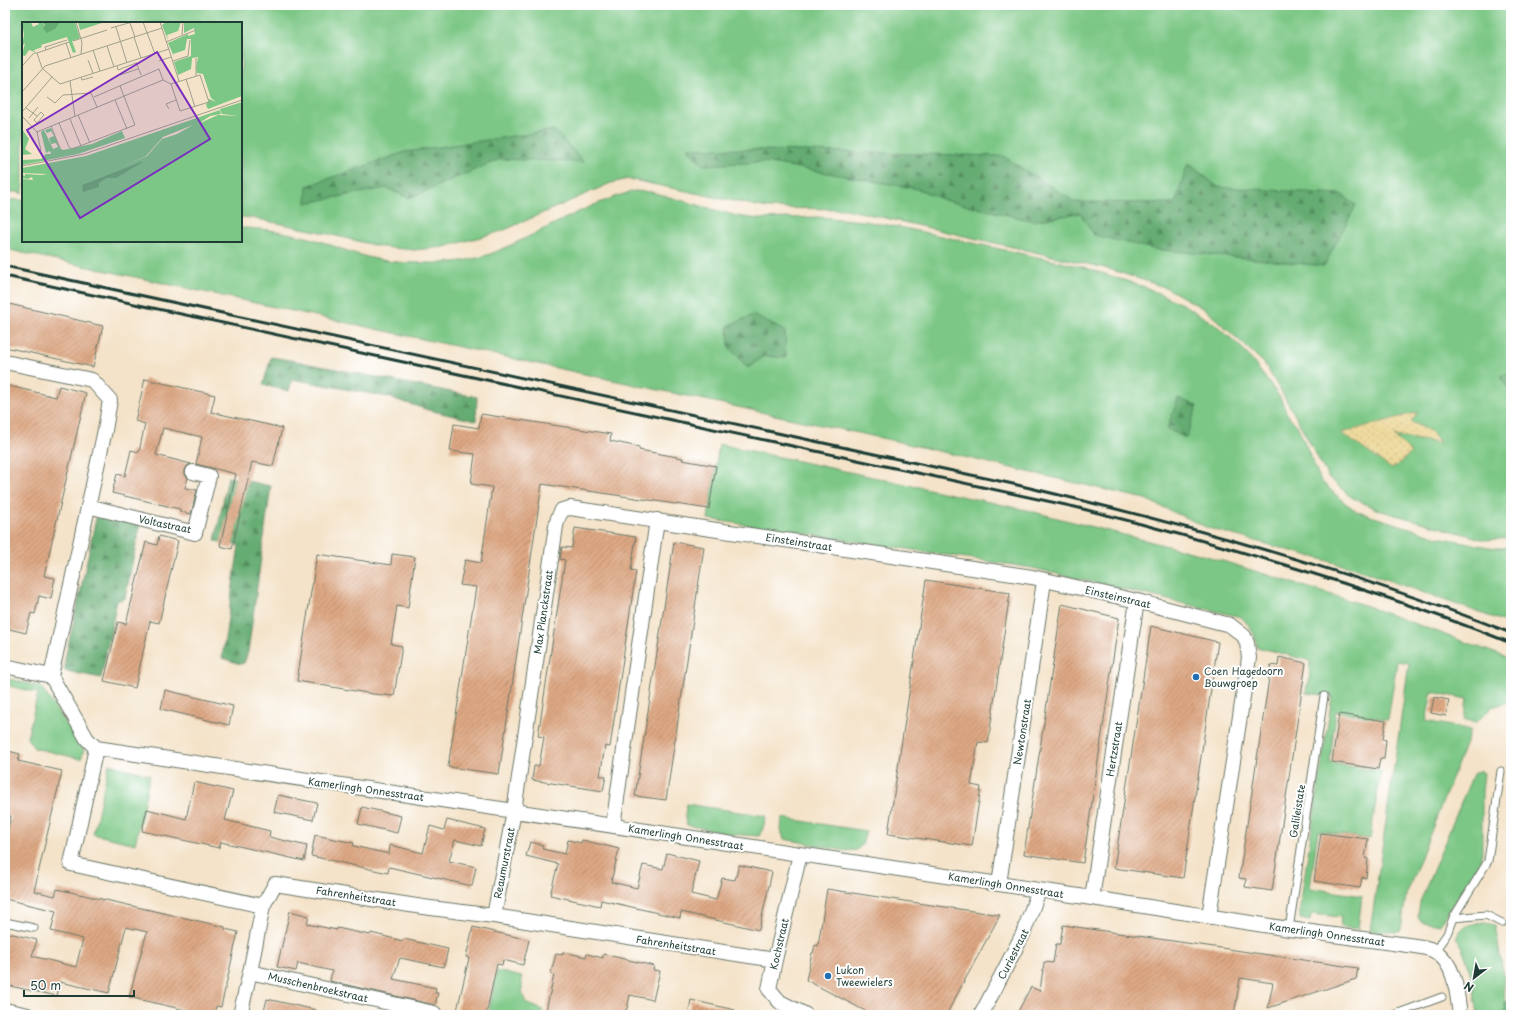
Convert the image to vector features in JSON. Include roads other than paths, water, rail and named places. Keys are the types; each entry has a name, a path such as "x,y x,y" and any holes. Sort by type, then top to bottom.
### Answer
{"street":[{"path":"5,362 92,380 110,400 105,430 51,676 87,739 96,748 70,864 263,906 240,1015"},
{"name":"Voltastraat","path":"88,506 195,532 209,476 193,472"},
{"name":"Max Planckstraat","path":"514,811 559,514 562,510 570,508 707,528"},
{"path":"613,826 657,520"},
{"name":"Einsteinstraat","path":"707,528 1032,577 1044,581 1137,601 1230,625 1244,636 1250,658 1209,916"},
{"name":"Newtonstraat","path":"999,884 1044,581"},
{"name":"Hertzstraat","path":"1092,898 1137,601"},
{"path":"5,666 51,676"},
{"name":"Kamerlingh Onnesstraat","path":"96,748 1289,929 1407,944 1435,951"},
{"name":"Reaumurstraat","path":"494,916 514,811"},
{"name":"Kochstraat","path":"800,854 775,960 770,990 780,1002 806,1015"},
{"name":"Fahrenheitstraat","path":"263,906 275,884 423,907 494,916 775,960"},
{"name":"Curiestraat","path":"981,1015 1024,934 1039,890"},
{"path":"1435,951 1447,962 1452,973 1460,1015"},
{"name":"Musschenbroekstraat","path":"250,972 434,1013"},
{"path":"5,1010 28,1015"}],"lane":[{"name":"Galileistate","path":"1289,929 1324,696"},
{"path":"1435,951 1447,934 1453,918 1488,861 1501,771"},
{"path":"1453,918 1486,915 1502,923"},
{"path":"5,922 34,928"},
{"path":"1393,1015 1442,997"}],"railway":[{"path":"5,266 1013,484 1076,499 1202,532 1327,568 1450,610 1511,633"},
{"path":"5,276 1075,507 1186,536 1350,585 1404,603 1511,643"}],"place":[{"name":"Coen Hagedoorn Bouwgroep","path":"1196,677"},
{"name":"Lukon Tweewielers","path":"828,976"}]}
